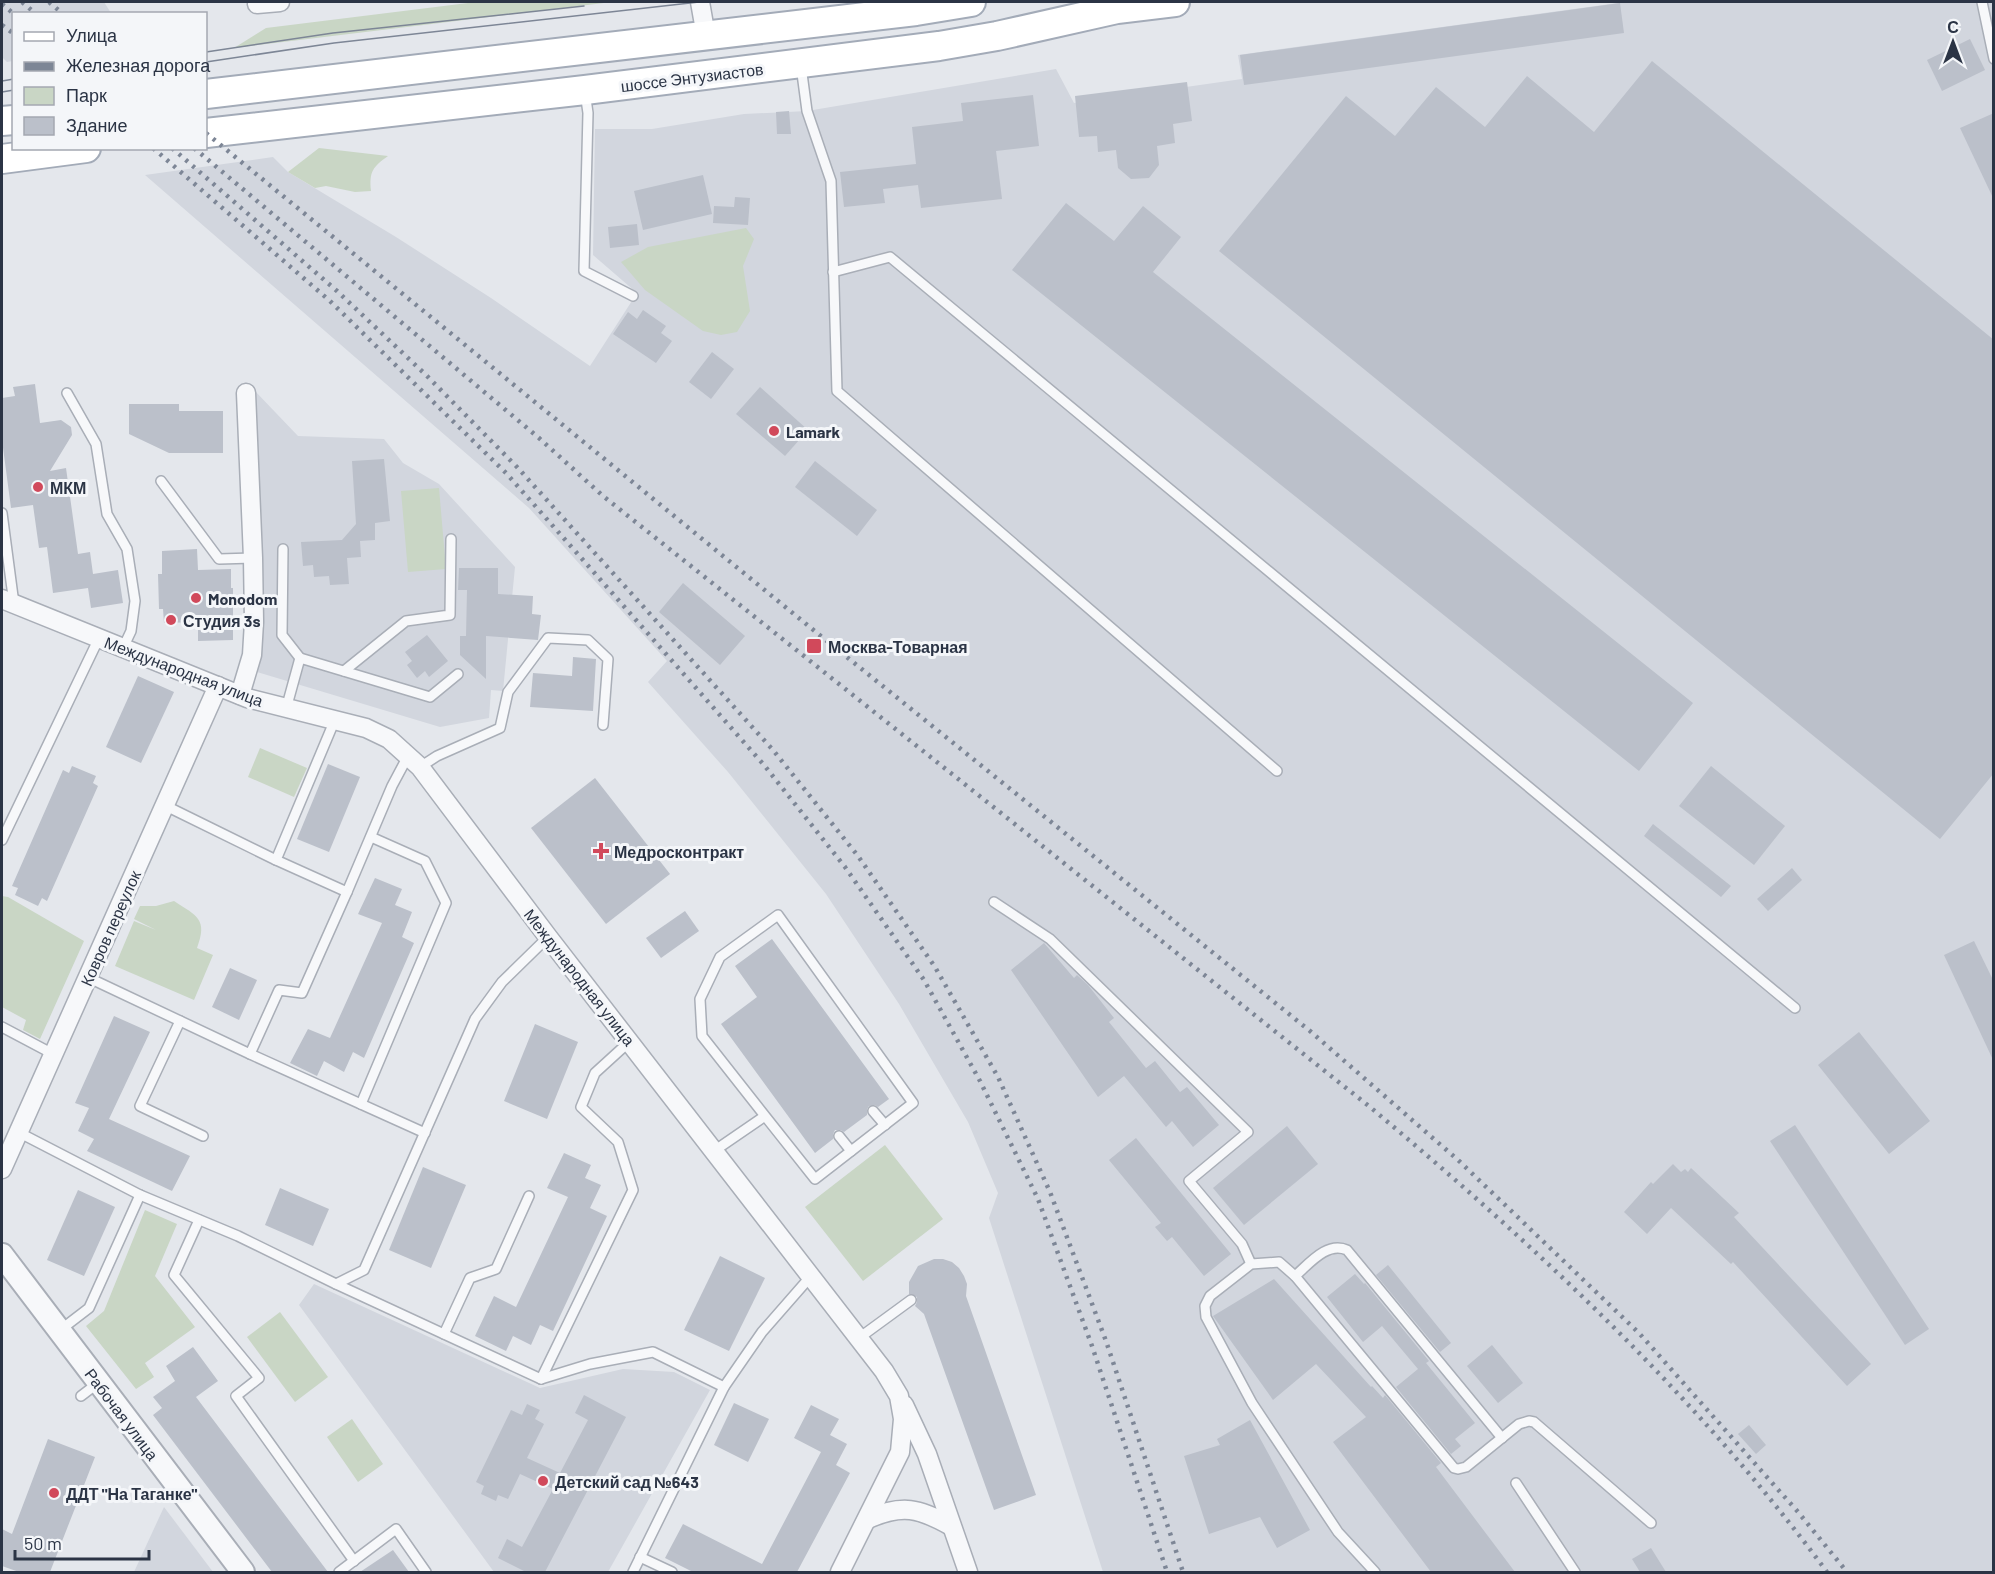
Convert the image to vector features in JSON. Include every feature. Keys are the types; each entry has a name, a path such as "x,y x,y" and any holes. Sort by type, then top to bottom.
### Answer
{"main road":[{"path":"207,94 916,11 971,2"},
{"name":"шоссе Энтузиастов","path":"207,134 951,44 1117,9 1175,2"},
{"path":"2,159 71,150"}],"street":[{"path":"257,4 280,2"},
{"path":"700,2 705,36"},
{"path":"240,695 252,655 253,558 246,393"},
{"name":"Международная улица","path":"8,602 240,695 334,722 366,728 389,739 414,762 859,1338 884,1371 899,1396 903,1419 900,1452 840,1572"},
{"name":"Ковров переулок","path":"2,1169 218,686"},
{"name":"Рабочая улица","path":"2,1255 59,1331 89,1389 243,1572"},
{"path":"899,1396 927,1454 968,1572"},
{"path":"868,1519 893,1509 930,1515 951,1526"}],"lane":[{"path":"1982,2 1994,59"},
{"path":"800,63 807,111 831,181 837,391 1277,771"},
{"path":"585,90 588,112 584,271 633,296"},
{"path":"833,272 890,257 1795,1008"},
{"path":"67,393 96,444 107,514 128,549 135,601 131,631 123,648"},
{"path":"161,481 219,559 253,558"},
{"path":"2,513 8,602"},
{"path":"344,671 406,621 450,615 451,539"},
{"path":"282,549 282,635 300,658 430,697 458,674"},
{"path":"2,840 99,638"},
{"path":"250,1054 279,990 302,993 371,837 414,762 437,756 500,728 508,692 548,638 588,640 608,659 603,725"},
{"path":"286,709 300,658"},
{"path":"276,860 334,722"},
{"path":"164,805 347,892"},
{"path":"361,1104 446,903 425,861 371,837"},
{"path":"994,902 1050,939 1248,1132 1189,1181 1242,1244 1251,1264"},
{"path":"778,915 913,1103 816,1179 765,1116 702,1036 700,999 720,957 778,915"},
{"path":"336,1284 364,1270 475,1019 502,982 548,937"},
{"path":"87,977 425,1134"},
{"path":"180,1021 140,1106 203,1136"},
{"path":"2,1027 53,1054"},
{"path":"541,1379 633,1190 618,1142 581,1107 595,1073 629,1042"},
{"path":"873,1111 885,1125"},
{"path":"714,1151 765,1116"},
{"path":"18,1132 140,1195 238,1236 541,1379 590,1364 653,1352 724,1387"},
{"path":"839,1136 851,1151"},
{"path":"59,1331 89,1308 140,1195"},
{"path":"444,1334 470,1278 496,1269 529,1196"},
{"path":"199,1220 174,1275 259,1378 236,1396 354,1561"},
{"path":"1295,1276 1328,1249 1341,1247 1347,1250 1502,1438"},
{"path":"1375,1572 1338,1532 1252,1403 1206,1317 1205,1306 1210,1296 1251,1264 1279,1262 1295,1276 1450,1466 1458,1469 1466,1467 1502,1438 1524,1422 1529,1421 1539,1425 1651,1522"},
{"path":"633,1572 724,1387 762,1332 811,1276"},
{"path":"859,1338 911,1300"},
{"path":"1516,1483 1575,1572"},
{"path":"339,1572 396,1529 426,1572"},
{"path":"640,1557 672,1572"}],"shaded area":[{"path":"2,2 104,2 110,12 12,12 12,61 7,62 2,57"},
{"path":"1625,2 1993,2 1993,1572 1103,1572 989,1218 998,1193 968,1122 899,1004 826,894 728,772 648,682 667,661 529,508 145,175 273,157 288,172 491,298 590,366 637,293 593,255 595,129 652,129 744,114 807,111 1056,69 1074,103 1242,79 1238,55"},
{"path":"252,388 298,436 384,439 403,463 439,484 515,567 503,691 491,690 489,718 440,727 257,672 260,624"},
{"name":"Детский сад №643","path":"314,1284 540,1388 623,1369 674,1372 710,1390 608,1572 494,1572 299,1305"},
{"path":"164,1507 213,1572 134,1572"}],"green space":[{"path":"476,2 612,2 234,48 266,28"},
{"path":"319,148 388,156 373,170 371,191 355,192 326,186 315,188 288,172"},
{"path":"746,228 754,239 743,266 750,311 737,332 721,335 703,331 645,290 621,262 648,247"},
{"path":"439,488 446,569 408,572 401,491"},
{"path":"260,748 307,768 294,797 248,777"},
{"path":"2,896 8,897 84,941 40,1039 23,1030 26,1020 2,1007"},
{"path":"174,901 198,919 201,931 197,948 213,955 194,1000 115,966 134,921 156,930 134,919 140,906 156,906"},
{"path":"885,1145 943,1219 863,1281 805,1207"},
{"path":"145,1210 177,1224 155,1276 195,1327 145,1363 154,1377 136,1389 86,1326 104,1311"},
{"path":"280,1312 328,1377 295,1402 247,1337"},
{"path":"352,1419 383,1464 358,1482 327,1437"}],"building":[{"path":"1620,3 1624,33 1244,85 1240,55"},
{"path":"1970,39 1985,70 1942,91 1927,60"},
{"path":"1652,61 1994,340 1994,773 1940,839 1219,251 1346,96 1395,136 1436,87 1485,127 1527,76 1594,132"},
{"path":"1187,82 1192,121 1173,124 1175,143 1157,146 1159,165 1149,178 1131,179 1118,168 1116,150 1098,152 1097,136 1079,137 1075,96"},
{"path":"1033,95 1039,146 996,151 1002,199 921,208 918,185 883,189 885,203 844,207 840,172 916,164 912,127 963,121 961,103"},
{"path":"789,111 791,134 777,134 776,112"},
{"path":"1994,113 1994,200 1960,128"},
{"path":"703,175 712,214 643,230 634,191"},
{"path":"735,197 750,198 748,225 713,223 714,206 734,207"},
{"path":"1066,203 1114,241 1143,206 1181,237 1153,272 1693,703 1639,771 1012,270"},
{"path":"637,224 639,245 610,248 608,227"},
{"path":"643,310 666,326 661,333 672,341 656,363 613,334 628,312 637,319"},
{"path":"712,352 734,369 711,399 689,382"},
{"name":"МКМ","path":"35,384 40,423 61,420 71,427 72,435 50,471 66,468 78,554 90,552 93,574 118,570 123,603 91,608 88,588 53,593 47,547 39,548 33,505 11,508 2,440 2,398 15,396 13,387"},
{"path":"760,387 808,430 785,456 736,414"},
{"path":"129,404 179,404 179,411 223,411 223,453 169,453 129,434"},
{"path":"384,459 390,521 375,523 375,540 360,541 361,557 347,558 349,584 330,585 329,576 314,577 313,565 303,566 301,542 342,540 356,524 352,461"},
{"path":"815,461 877,510 857,536 795,487"},
{"name":"Monodom","path":"197,549 198,570 231,569 233,640 198,641 198,622 164,623 163,609 159,609 158,574 162,574 162,551"},
{"path":"459,568 498,568 498,594 533,596 532,614 541,615 538,640 486,636 486,679 460,655 460,636 466,636 467,590 458,590"},
{"path":"683,583 745,636 720,665 659,612"},
{"path":"427,635 448,661 429,677 425,671 417,678 407,665 412,661 405,652"},
{"path":"573,657 596,659 593,711 530,707 533,673 572,676"},
{"path":"138,676 174,692 141,763 106,747"},
{"path":"328,764 360,777 329,852 297,839"},
{"path":"72,766 96,776 93,783 98,786 47,901 42,898 38,906 15,895 18,888 12,886 63,770 69,773"},
{"path":"1711,766 1785,826 1754,865 1679,806"},
{"name":"Медросконтракт","path":"595,778 670,874 606,924 531,828"},
{"path":"1653,824 1731,886 1721,897 1644,836"},
{"path":"1792,868 1802,880 1768,911 1757,899"},
{"path":"375,878 402,889 395,905 412,912 402,937 414,943 364,1058 353,1052 344,1072 324,1061 317,1076 290,1063 308,1029 330,1038 382,923 358,914"},
{"path":"685,911 699,931 661,958 646,938"},
{"path":"772,939 889,1099 878,1107 869,1106 867,1115 844,1132 835,1130 833,1139 815,1153 721,1024 757,997 735,966"},
{"path":"1974,941 1994,982 1994,1062 1944,955"},
{"path":"1044,943 1074,978 1077,975 1088,985 1114,1018 1109,1022 1146,1068 1155,1061 1180,1092 1187,1087 1219,1125 1193,1147 1172,1121 1166,1127 1124,1076 1098,1097 1011,970"},
{"path":"230,968 257,980 239,1020 212,1007"},
{"path":"114,1016 150,1032 109,1119 190,1156 172,1191 87,1151 94,1139 78,1131 89,1108 75,1103"},
{"path":"535,1024 578,1042 547,1119 504,1101"},
{"path":"1859,1032 1930,1121 1889,1154 1818,1065"},
{"path":"1795,1125 1929,1329 1905,1345 1770,1141"},
{"path":"1287,1126 1318,1164 1244,1225 1213,1188"},
{"path":"1136,1138 1231,1254 1204,1276 1172,1237 1167,1241 1155,1227 1161,1223 1109,1160"},
{"path":"564,1153 591,1165 585,1178 601,1185 590,1208 607,1216 553,1331 540,1325 531,1345 513,1336 506,1351 475,1336 494,1296 516,1307 568,1197 547,1188"},
{"path":"1673,1164 1681,1172 1685,1169 1688,1172 1691,1168 1739,1213 1734,1217 1871,1364 1847,1386 1733,1262 1731,1264 1671,1208 1647,1234 1624,1212 1651,1182 1653,1184"},
{"path":"423,1167 466,1185 431,1268 389,1250"},
{"path":"280,1188 329,1209 313,1246 265,1225"},
{"path":"78,1190 115,1207 84,1276 47,1260"},
{"path":"720,1256 765,1278 729,1351 684,1330"},
{"path":"934,1259 952,1262 964,1276 967,1284 966,1296 1036,1495 994,1510 924,1314 915,1306 917,1297 909,1294 909,1282 918,1266"},
{"path":"1388,1265 1451,1343 1440,1352 1376,1275"},
{"path":"1355,1274 1429,1361 1426,1363 1475,1423 1455,1439 1461,1446 1451,1454 1396,1387 1418,1369 1382,1326 1363,1342 1327,1297"},
{"path":"1274,1279 1371,1387 1383,1398 1385,1395 1441,1463 1436,1467 1515,1572 1431,1572 1333,1442 1366,1417 1316,1364 1273,1400 1213,1316"},
{"path":"1492,1345 1523,1383 1498,1403 1467,1366"},
{"path":"193,1347 218,1381 196,1397 328,1572 272,1572 153,1415 162,1408 153,1397 175,1381 166,1366"},
{"path":"584,1395 626,1417 545,1572 526,1572 498,1558 507,1539 522,1547 553,1489 520,1474 508,1499 498,1495 496,1501 481,1494 484,1486 476,1482 511,1410 522,1415 527,1404 540,1410 535,1419 544,1424 527,1458 560,1473 588,1420 575,1413"},
{"path":"734,1403 769,1419 748,1462 714,1445"},
{"path":"811,1405 839,1419 830,1435 847,1444 836,1465 850,1473 797,1572 693,1572 665,1558 683,1524 762,1564 821,1452 794,1438"},
{"path":"1250,1420 1310,1530 1277,1548 1260,1517 1209,1534 1184,1456 1220,1445 1217,1439"},
{"path":"1749,1425 1766,1445 1756,1454 1738,1434"},
{"name":"ДДТ \"На Таганке\"","path":"48,1439 95,1457 50,1572 19,1572 2,1566 2,1529 12,1534"},
{"path":"1651,1548 1666,1572 1640,1572 1632,1559"},
{"path":"393,1550 409,1572 360,1572"}],"tram line":[{"path":"207,62 334,43 699,2"},
{"path":"207,52 333,33 584,6"},
{"path":"2,81 12,79"},
{"path":"2,92 12,90"}],"railway":[{"path":"22,2 34,12"},
{"path":"49,2 61,12"},
{"path":"2,4 12,12"},
{"path":"2,25 12,32"},
{"path":"207,134 822,637 1310,1031 1458,1160 1639,1333 1798,1512 1847,1572"},
{"path":"155,150 330,301 507,474 764,765 845,867 924,980 980,1081 1038,1199 1092,1346 1167,1572"},
{"path":"174,150 337,291 426,375 517,467 773,750 858,856 935,967 998,1077 1050,1192 1106,1341 1183,1572"},
{"path":"196,150 539,438 603,496 1370,1107 1494,1214 1554,1269 1669,1384 1777,1507 1827,1572"}],"place":[{"name":"Lamark","path":"774,431"},
{"name":"МКМ","path":"38,487"},
{"name":"Monodom","path":"196,598"},
{"name":"Студия 3s","path":"171,620"},
{"name":"Москва-Товарная","path":"814,646"},
{"name":"Медросконтракт","path":"601,851"},
{"name":"Детский сад №643","path":"543,1481"},
{"name":"ДДТ \"На Таганке\"","path":"54,1493"}]}
